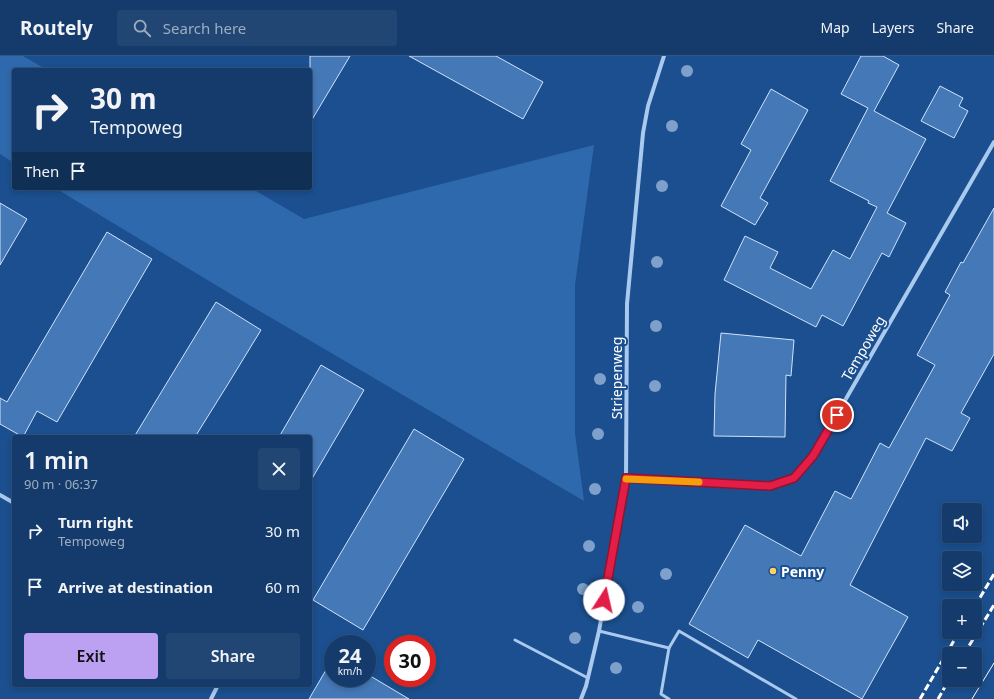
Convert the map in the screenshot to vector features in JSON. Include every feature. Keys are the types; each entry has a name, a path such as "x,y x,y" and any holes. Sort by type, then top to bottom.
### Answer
{"street":[{"name":"Striepenweg","path":"582,699 599,631 626,478 629,289 643,133 648,106 664,56"},
{"name":"Tempoweg","path":"626,478 770,486 794,478 813,456 994,142"},
{"path":"0,495 12,502"},
{"path":"211,699 217,687"}],"lane":[{"path":"599,631 668,648"},
{"path":"669,699 661,694 668,648 679,631 796,699"},
{"path":"515,640 588,678"}],"shaded area":[{"path":"0,56 23,56 44,68 12,68 12,162 0,154"},
{"path":"594,145 575,285 575,433 584,501 234,296 58,190 254,190 304,219"}],"building":[{"path":"310,56 350,56 312,120 312,68 310,68"},
{"path":"409,56 496,56 543,82 523,119"},
{"path":"861,56 883,56 899,65 874,111 926,139 887,213 906,223 889,257 882,253 843,326 822,315 816,327 724,280 745,236 778,252 770,268 811,289 833,250 850,259 877,207 868,203 869,201 830,181 868,108 841,94"},
{"path":"940,86 963,98 959,106 968,111 954,138 921,121"},
{"path":"771,89 808,110 760,198 768,203 755,225 721,206 751,150 741,144"},
{"path":"0,203 27,219 0,265"},
{"path":"994,208 994,354 961,413 970,418 952,451 926,438 850,585 908,617 862,699 758,640 748,658 689,624 745,525 801,556 835,491 851,499 880,443 889,448 935,365 917,355 950,295 945,292 961,262 963,263"},
{"path":"107,232 152,259 57,422 37,411 24,435 19,435 0,424 0,398 7,402"},
{"path":"216,302 261,330 196,435 135,435"},
{"path":"721,333 794,340 791,376 786,375 785,437 714,436 715,394"},
{"path":"321,365 364,390 312,479 312,435 280,435"},
{"path":"414,429 464,459 363,630 313,600"},
{"path":"324,673 324,687 376,687 376,679 384,684 384,687 389,687 409,699 309,699"}],"tram line":[{"path":"972,699 994,663"}],"railway":[{"path":"979,599 994,574"},
{"path":"968,647 994,605"},
{"path":"920,699 955,639"},
{"path":"938,699 945,687"}],"slow traffic":[{"path":"626,479 699,482"}],"place":[{"name":"Penny","path":"773,571"}],"route":[{"path":"604,600 626,478 770,486 794,478 813,456 837,415"}]}
